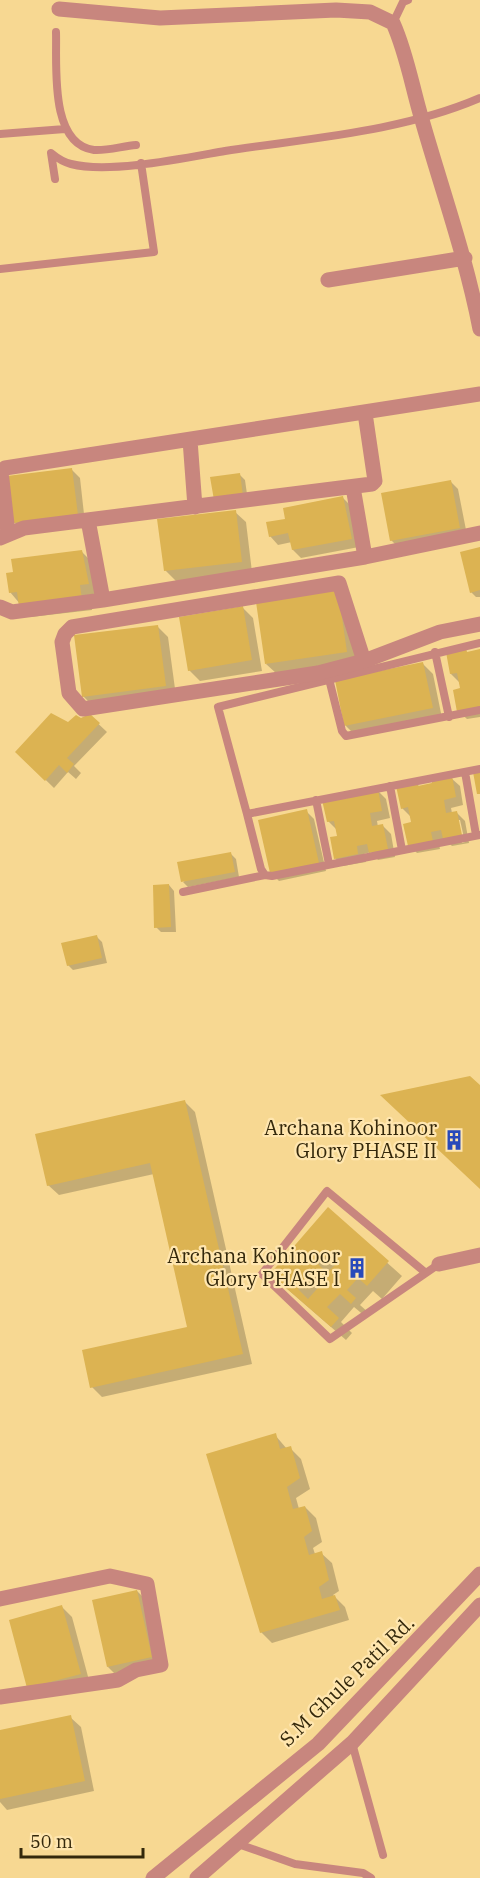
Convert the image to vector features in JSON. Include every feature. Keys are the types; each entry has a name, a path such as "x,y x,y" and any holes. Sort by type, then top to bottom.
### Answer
{"street":[{"path":"59,9 160,18 336,10 370,12 393,23 405,49 421,118 472,264 480,329"},
{"path":"328,280 472,264"},
{"path":"365,413 375,481 353,487 24,528 4,535 0,471 5,468 480,394"},
{"path":"190,440 195,507"},
{"path":"353,487 365,556"},
{"path":"88,520 103,600"},
{"path":"0,607 12,612 103,600 365,556 480,533"},
{"path":"364,661 339,583 72,627 65,634 62,642 69,693 83,709 318,673 364,661 440,632 480,624"},
{"path":"439,1264 480,1255"},
{"name":"S.M Ghule Patil Rd.","path":"153,1878 318,1744 480,1575"},
{"path":"0,1599 110,1576 147,1584 161,1665 136,1670 118,1680 0,1698"},
{"name":"S.M Ghule Patil Rd.","path":"196,1878 352,1743 480,1605"}],"lane":[{"path":"393,23 403,2 408,0"},
{"path":"56,32 59,104 65,129 74,139 93,150 136,145"},
{"path":"55,179 51,153 71,164 141,163 421,118 448,112 480,98"},
{"path":"0,134 65,129"},
{"path":"0,270 154,252 141,163"},
{"path":"266,875 261,869 218,706 480,643"},
{"path":"435,652 449,717"},
{"path":"329,680 342,731 346,736 480,710"},
{"path":"247,814 480,769"},
{"path":"183,892 478,835 465,772"},
{"path":"390,786 402,850"},
{"path":"316,800 329,864"},
{"path":"426,1273 327,1191 262,1274 330,1339 426,1273 439,1264"},
{"path":"352,1743 383,1856"},
{"path":"238,1844 296,1864 363,1873 371,1878"}],"building":[{"path":"72,468 78,515 13,523 7,476"},
{"path":"240,473 243,496 214,500 210,477"},
{"path":"451,480 460,528 390,541 381,493"},
{"path":"343,496 352,539 292,550 288,533 269,537 266,522 285,519 283,508"},
{"path":"236,510 242,562 164,571 157,519"},
{"path":"480,547 480,590 470,593 460,552"},
{"path":"82,550 89,584 80,585 82,600 19,607 17,592 9,593 6,573 13,572 11,559"},
{"path":"338,590 347,652 265,664 256,602"},
{"path":"243,606 252,660 188,671 179,617"},
{"path":"158,625 166,686 82,697 74,635"},
{"path":"466,648 467,652 480,649 480,707 457,712 453,690 460,688 457,673 450,674 446,652"},
{"path":"423,662 433,708 344,726 335,680"},
{"path":"51,713 68,722 76,715 81,718 90,714 100,723 67,758 74,764 67,773 59,765 45,781 15,752"},
{"path":"480,771 480,794 477,794 473,772"},
{"path":"452,776 456,797 444,800 446,813 457,811 462,835 443,839 441,830 431,832 433,841 408,846 403,824 411,822 408,807 401,809 396,786 417,782 418,786 432,783 432,780"},
{"path":"378,789 382,811 370,813 372,826 383,824 388,849 369,853 367,844 357,846 358,854 334,859 330,837 337,836 334,821 327,822 322,800 343,796 344,799"},
{"path":"307,809 319,863 270,873 258,820"},
{"path":"231,852 235,872 181,882 177,862"},
{"path":"169,884 171,927 154,928 153,885"},
{"path":"97,935 102,958 67,966 61,943"},
{"name":"Archana Kohinoor Glory PHASE II","path":"470,1076 480,1085 480,1189 380,1095"},
{"path":"185,1100 243,1354 90,1388 82,1350 187,1327 150,1163 47,1186 35,1134"},
{"name":"Archana Kohinoor Glory PHASE I","path":"328,1207 389,1261 367,1286 358,1278 347,1290 356,1298 351,1304 340,1294 327,1307 339,1318 331,1327 270,1274","holes":["328,1254 337,1263 327,1273 318,1264","313,1272 324,1281 308,1299 298,1289"]},
{"path":"276,1433 280,1449 291,1446 300,1478 287,1487 293,1509 305,1506 312,1531 304,1537 309,1555 322,1551 329,1580 319,1587 322,1599 335,1595 340,1610 260,1633 206,1454"},
{"path":"137,1590 152,1657 107,1667 92,1600"},
{"path":"62,1605 81,1674 27,1688 9,1620"},
{"path":"71,1715 85,1781 0,1799 0,1730"}],"place":[{"name":"Archana Kohinoor Glory PHASE II","path":"454,1140"},
{"name":"Archana Kohinoor Glory PHASE I","path":"357,1268"}]}
